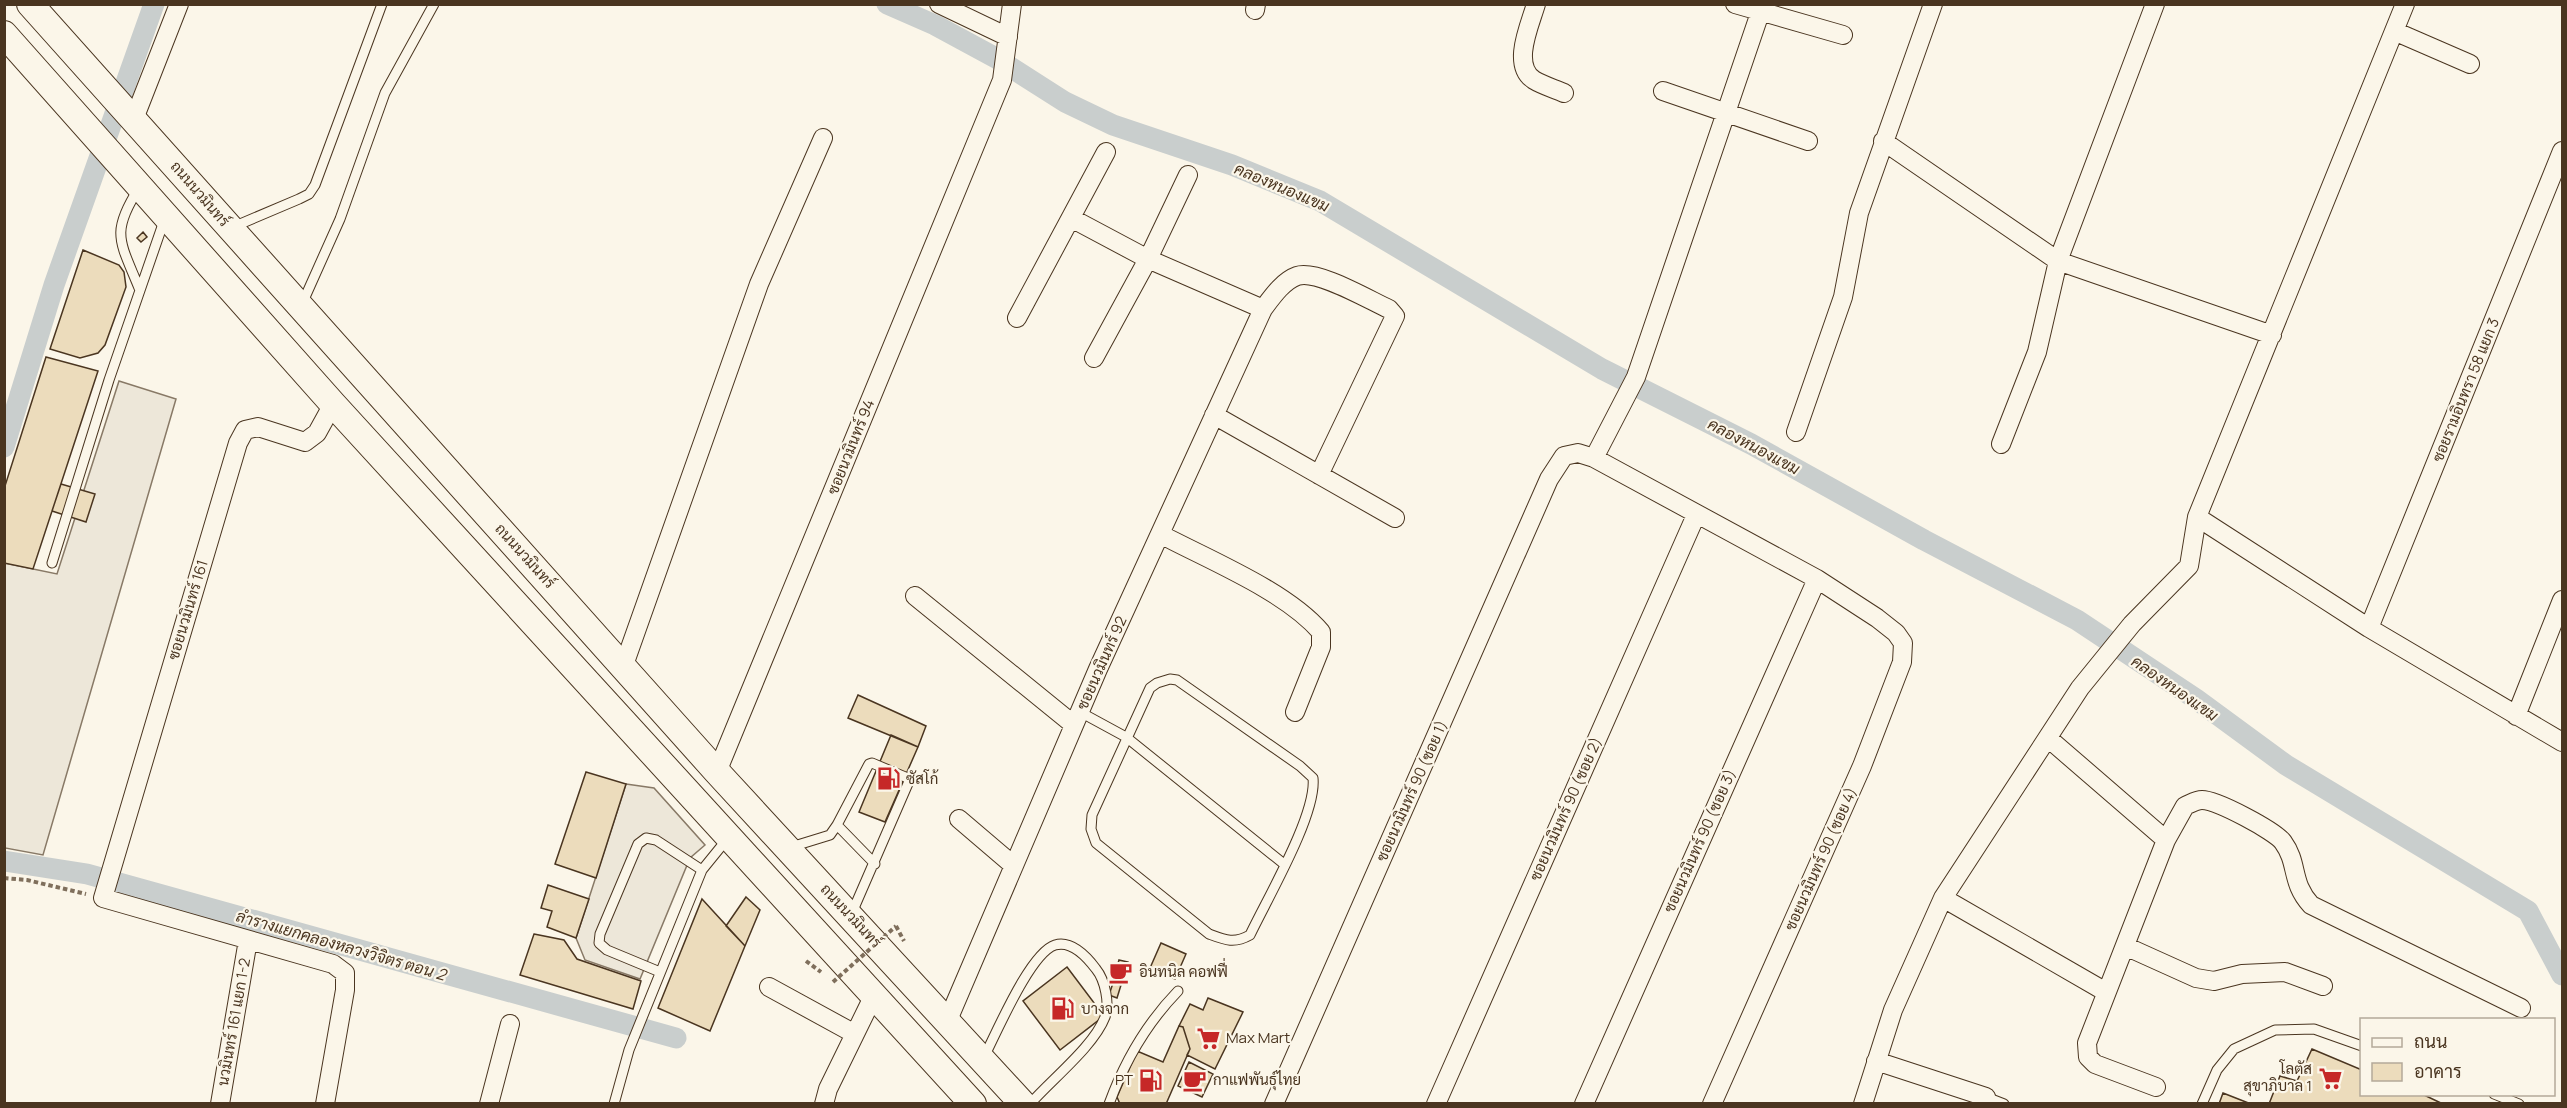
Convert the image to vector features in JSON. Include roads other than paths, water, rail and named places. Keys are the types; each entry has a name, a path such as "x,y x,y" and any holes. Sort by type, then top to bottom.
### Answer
{"main road":[{"name":"ถนนนวมินทร์","path":"30,4 624,665 717,772 1023,1104"},
{"path":"6,42 141,185 333,404 973,1104"},
{"path":"689,796 717,772"}],"street":[{"path":"124,108 179,4"},
{"path":"939,4 1008,41"},
{"name":"ซอยนวมินทร์ 94","path":"717,772 1002,80 1012,4"},
{"path":"1536,4 1522,57 1525,70 1533,80 1564,93"},
{"path":"1735,4 1761,8 1843,35"},
{"path":"1796,432 1843,297 1859,213 1882,141 1933,4"},
{"path":"2001,444 2037,352 2058,261 2155,4"},
{"path":"1863,1104 1893,1010 1942,898 2080,688 2132,624 2189,566 2197,517 2405,4"},
{"path":"1594,458 1635,377 1761,8"},
{"path":"2394,31 2470,64"},
{"path":"1663,91 1808,141"},
{"path":"624,665 759,284 823,138"},
{"path":"1882,141 2058,261 2272,335"},
{"name":"ซอยรามอินทรา 58 แยก 3","path":"2369,628 2562,151"},
{"path":"1017,318 1107,152"},
{"path":"1094,358 1148,259 1188,175"},
{"path":"1071,218 1148,259 1263,309"},
{"name":"ซอยนวมินทร์ 92","path":"948,1020 1077,718 1263,309 1280,288 1297,276 1314,275 1389,309 1395,316 1319,475"},
{"name":"ซอยนวมินทร์ 161","path":"248,940 104,894 238,443 245,430 258,427 305,442 317,434 333,404"},
{"path":"1214,415 1395,518"},
{"name":"ซอยนวมินทร์ 90 (ซอย 1)","path":"1274,1104 1549,479 1564,456 1578,453 1594,458"},
{"name":"ซอยนวมินทร์ 90 (ซอย 4)","path":"1594,458 1816,579 1877,618 1896,633 1903,643 1902,662 1862,766 1712,1104"},
{"name":"ซอยนวมินทร์ 90 (ซอย 2)","path":"1436,1104 1695,515"},
{"path":"2197,517 2369,628 2562,742"},
{"path":"1160,534 1264,590 1308,617 1321,632 1321,647 1295,712"},
{"name":"ซอยนวมินทร์ 90 (ซอย 3)","path":"1584,1104 1816,579"},
{"path":"915,596 1077,718"},
{"path":"2516,716 2562,600"},
{"path":"2048,738 2166,840"},
{"path":"2156,1087 2096,1064 2088,1057 2087,1043 2166,840 2185,806 2200,800 2218,802 2283,841 2292,860 2300,892 2312,904 2521,1008"},
{"path":"959,819 1014,866"},
{"path":"1942,898 2106,992"},
{"path":"248,940 333,964 345,973 345,990 325,1104"},
{"name":"นวมินทร์ 161 แยก 1-2","path":"220,1104 248,940"},
{"path":"2125,945 2196,978 2214,981 2242,974 2285,972 2324,986"},
{"path":"769,987 855,1034"},
{"path":"824,1104 828,1089 874,995"},
{"path":"489,1104 510,1024"},
{"path":"1876,1061 1986,1097"}],"lane":[{"path":"230,228 309,194 315,185 382,4"},
{"path":"300,306 340,219 385,93 434,4"},
{"path":"139,288 122,248 120,227 123,212 141,185"},
{"path":"52,563 139,288 166,215"},
{"path":"1177,680 1300,766 1313,778 1314,790 1306,816 1250,935 1239,941 1226,941 1209,934 1096,843 1092,836 1092,815 1126,737 1150,688 1163,681 1177,680"},
{"path":"1077,718 1126,737 1284,864"},
{"path":"788,848 830,835 869,764 872,763 907,776 910,783 851,915"},
{"path":"837,825 875,864"},
{"path":"614,1104 629,1050 702,870 728,837"},
{"path":"660,972 607,950 599,943 604,924 638,844 646,838 656,840 702,870"},
{"path":"983,1059 1033,964 1046,950 1056,945 1078,949 1101,976 1106,1014 1097,1034 1030,1104"},
{"path":"1109,1104 1138,1040 1154,1016 1178,991"},
{"path":"2202,1104 2217,1070 2234,1049 2275,1030 2314,1029 2360,1046"},
{"path":"2497,1096 2519,1104"},
{"path":"1986,1097 2004,1104"}],"waterway":[{"path":"4,447 54,285 154,4"},
{"name":"คลองหนองแขม","path":"887,4 935,25 996,58 1065,102 1113,125 1232,165 1320,201 1602,369 1751,444 1924,540 2077,620 2196,699 2286,765 2528,911 2562,975"},
{"name":"ลำรางแยกคลองหลวงวิจิตร ตอน 2","path":"4,861 87,874 676,1038"}],"place":[{"name":"ซัสโก้","path":"888,779"},
{"name":"อินทนิล คอฟฟี่","path":"1121,972"},
{"name":"บางจาก","path":"1063,1009"},
{"name":"Max Mart","path":"1208,1038"},
{"name":"โลตัส สุขาภิบาล 1","path":"2330,1078"},
{"name":"PT","path":"1151,1080"},
{"name":"กาแฟพันธุ์ไทย","path":"1195,1080"}]}
